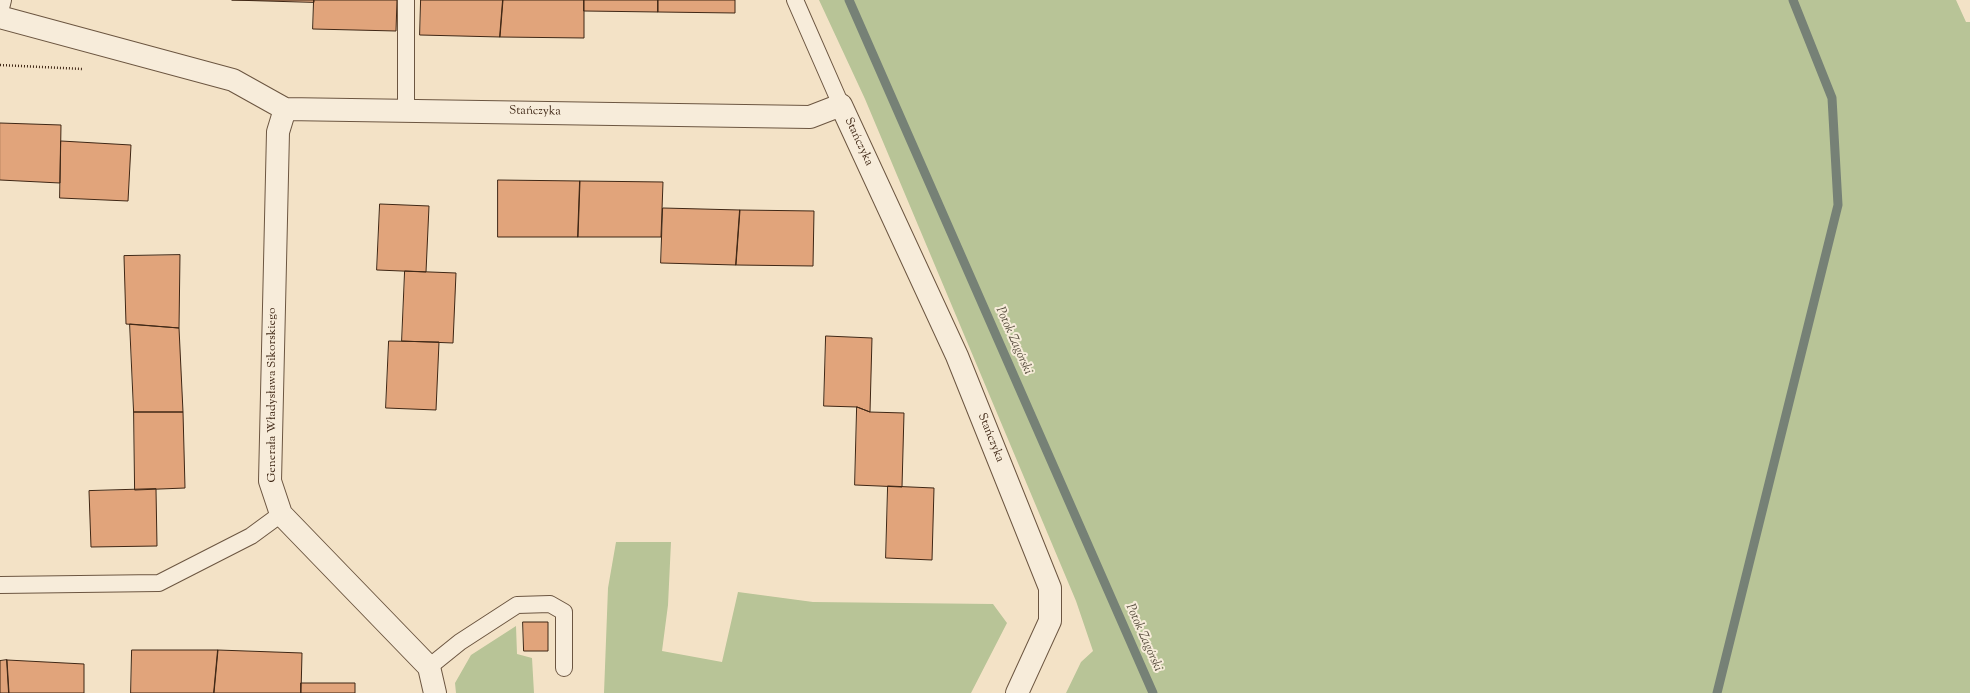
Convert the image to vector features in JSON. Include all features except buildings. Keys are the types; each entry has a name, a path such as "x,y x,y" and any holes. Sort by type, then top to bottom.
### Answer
{"street":[{"path":"0,17 233,80 285,109"},
{"name":"Stańczyka","path":"285,109 406,109 810,117 841,105 956,356 1050,588 1050,621 1017,693"},
{"name":"Generała Władysława Sikorskiego","path":"285,109 278,132 270,481 281,514 429,667"},
{"path":"429,667 435,693"}],"lane":[{"path":"0,12 4,0"},
{"path":"406,0 406,109"},
{"path":"795,0 841,105"},
{"path":"0,585 159,582 251,536 281,514"},
{"path":"429,667 460,642 517,605 550,604 564,612 564,668"}],"green space":[{"path":"819,0 1956,0 1966,22 1970,22 1970,693 1066,693 1081,662 1093,651 1076,601 865,99"},
{"path":"616,542 671,542 668,605 662,651 722,662 738,592 813,602 993,604 1007,623 971,693 604,693 608,588"},
{"path":"516,626 517,654 532,658 534,693 456,693 455,683 471,655"}],"waterway":[{"name":"Potok Zagórski","path":"849,0 1153,693"},
{"path":"1717,693 1838,205 1832,98 1793,0"}]}
